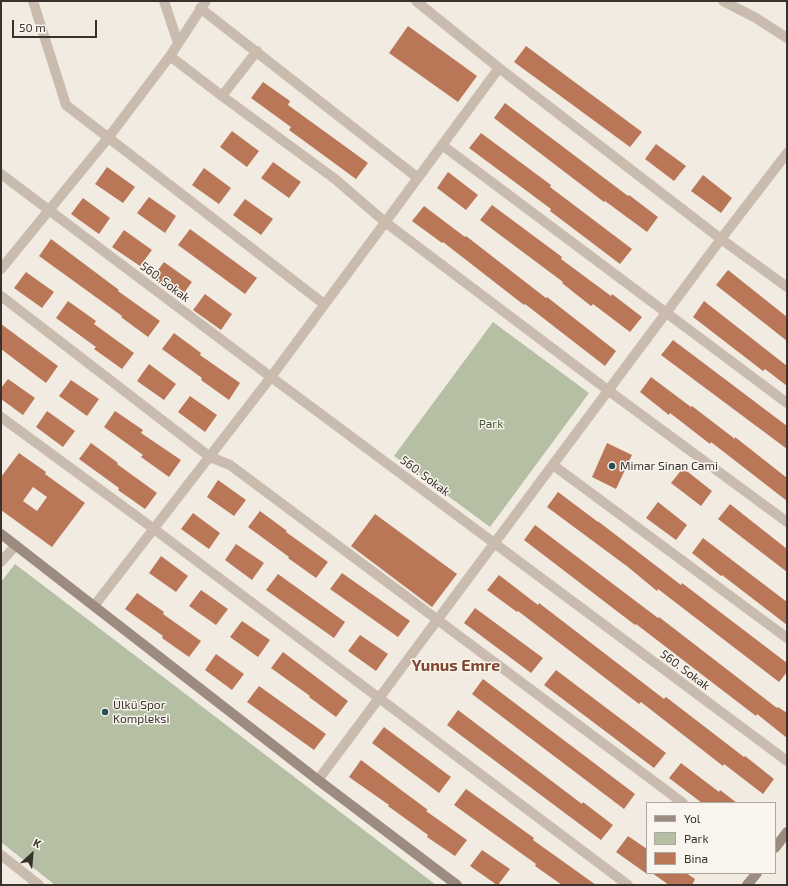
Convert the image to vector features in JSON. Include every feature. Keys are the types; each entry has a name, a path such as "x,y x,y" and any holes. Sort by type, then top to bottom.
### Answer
{"street":[{"path":"33,1 66,105 324,304"},
{"path":"164,1 178,43"},
{"path":"416,1 499,68 721,239 787,287"},
{"path":"723,1 756,18 787,38"},
{"path":"1,269 108,138 170,56 203,5 257,52 418,178"},
{"path":"222,96 257,52"},
{"path":"170,56 335,179 385,222 609,391 787,522"},
{"path":"94,606 271,378 499,68"},
{"path":"442,145 787,403"},
{"path":"318,780 721,239 785,158"},
{"name":"560. Sokak","path":"1,174 271,378 787,761"},
{"path":"1,296 210,457 230,465 682,802"},
{"path":"1,417 154,529 628,885"},
{"path":"553,465 787,638"},
{"path":"1,534 318,780 457,885"},
{"path":"1,562 16,545"},
{"path":"776,847 787,832"},
{"path":"1,855 39,885"},
{"path":"747,885 756,874"}],"green space":[{"name":"Park","path":"493,322 589,393 490,527 394,456"},
{"name":"Ülkü Spor Kompleksi","path":"15,564 436,885 55,885 1,842 1,582"}],"building":[{"path":"408,26 477,76 458,102 389,53"},
{"path":"526,46 642,132 630,147 514,62"},
{"path":"263,82 290,101 288,105 368,163 356,179 289,130 291,127 251,98"},
{"path":"505,103 658,217 647,232 605,201 604,202 494,118"},
{"path":"232,131 259,151 247,167 220,147"},
{"path":"481,133 551,185 550,187 632,249 620,264 550,211 551,209 469,148"},
{"path":"656,144 686,166 674,181 645,159"},
{"path":"273,162 301,182 289,198 261,178"},
{"path":"107,167 135,187 123,203 95,184"},
{"path":"204,168 231,188 219,204 192,185"},
{"path":"448,172 478,195 466,210 437,188"},
{"path":"703,175 732,198 721,213 691,191"},
{"path":"149,197 176,216 165,233 137,213"},
{"path":"83,198 110,218 99,234 71,214"},
{"path":"245,199 273,219 261,235 233,215"},
{"path":"492,205 562,257 561,259 611,296 612,294 642,317 630,332 593,304 591,306 562,283 563,282 480,220"},
{"path":"424,206 465,237 466,236 546,298 547,297 616,351 605,366 443,242 442,243 412,221"},
{"path":"190,229 257,278 245,294 178,245"},
{"path":"124,230 152,250 140,266 112,247"},
{"path":"51,239 119,290 118,291 160,321 148,337 121,317 122,316 39,256"},
{"path":"164,262 192,282 180,298 152,278"},
{"path":"728,270 787,317 787,341 716,285"},
{"path":"26,272 54,292 42,308 14,288"},
{"path":"205,294 232,314 221,330 193,310"},
{"path":"68,301 96,321 94,324 134,353 122,369 94,349 96,347 56,318"},
{"path":"704,301 787,366 787,386 765,369 763,371 693,317"},
{"path":"1,324 58,366 46,383 1,349"},
{"path":"174,333 201,353 200,355 240,383 229,400 162,349"},
{"path":"673,340 787,426 787,449 661,355"},
{"path":"149,364 176,384 164,400 137,381"},
{"path":"651,377 735,439 735,437 787,478 787,501 711,442 710,444 640,392"},
{"path":"8,379 35,398 23,415 1,399 1,388"},
{"path":"71,380 99,399 87,416 59,396"},
{"path":"190,396 217,415 205,432 178,412"},
{"path":"47,411 75,431 63,447 36,427"},
{"path":"115,411 143,430 141,433 181,460 169,477 141,457 143,455 104,427"},
{"path":"91,443 157,493 145,509 79,459"},
{"name":"Mimar Sinan Cami","path":"607,443 632,455 616,489 592,477"},
{"path":"19,453 85,503 52,547 1,510 1,477","holes":["33,487 47,497 37,511 23,501"]},
{"path":"683,468 712,491 701,506 671,483"},
{"path":"218,480 246,500 234,516 207,497"},
{"path":"558,492 681,585 682,583 787,663 787,672 779,682 658,589 657,591 628,567 547,507"},
{"path":"658,502 687,525 676,540 646,518"},
{"path":"730,504 787,549 787,572 718,519"},
{"path":"260,511 328,562 316,578 248,527"},
{"path":"193,513 220,533 209,549 181,529"},
{"path":"375,514 457,574 432,607 351,546"},
{"path":"535,525 658,618 659,617 777,708 778,707 787,713 787,738 524,540"},
{"path":"703,538 787,602 787,625 692,553"},
{"path":"236,544 264,563 252,580 225,560"},
{"path":"161,556 188,576 176,592 149,573"},
{"path":"342,573 410,621 398,637 330,589"},
{"path":"278,574 345,622 334,638 266,590"},
{"path":"499,575 538,605 539,603 664,699 666,697 774,779 763,794 724,764 723,766 641,702 639,704 518,611 517,612 487,590"},
{"path":"201,590 228,609 216,625 189,606"},
{"path":"137,593 201,641 189,657 125,609"},
{"path":"475,608 543,658 531,673 464,623"},
{"path":"242,621 270,640 258,657 230,637"},
{"path":"360,635 388,654 376,671 348,651"},
{"path":"283,652 348,701 336,717 271,668"},
{"path":"216,654 244,674 232,690 205,670"},
{"path":"556,670 666,753 654,768 544,685"},
{"path":"483,679 635,794 624,809 472,694"},
{"path":"259,686 326,734 314,750 247,702"},
{"path":"458,710 582,804 583,802 613,825 601,840 447,725"},
{"path":"384,727 451,777 439,793 372,743"},
{"path":"361,760 428,810 426,811 467,840 455,856 427,837 428,835 388,806 389,805 349,777"},
{"path":"681,763 719,792 720,790 736,802 701,802 669,778"},
{"path":"466,789 534,838 533,840 596,885 562,885 535,866 536,864 454,805"},
{"path":"628,836 646,848 646,873 616,852"},
{"path":"482,850 510,869 498,885 470,866"},
{"path":"653,874 688,874 695,879 692,885 669,885"}],"place":[{"name":"Mimar Sinan Cami","path":"612,466"},
{"name":"Ülkü Spor Kompleksi","path":"105,712"}],"district":[{"name":"Yunus Emre","path":"456,666"}]}
